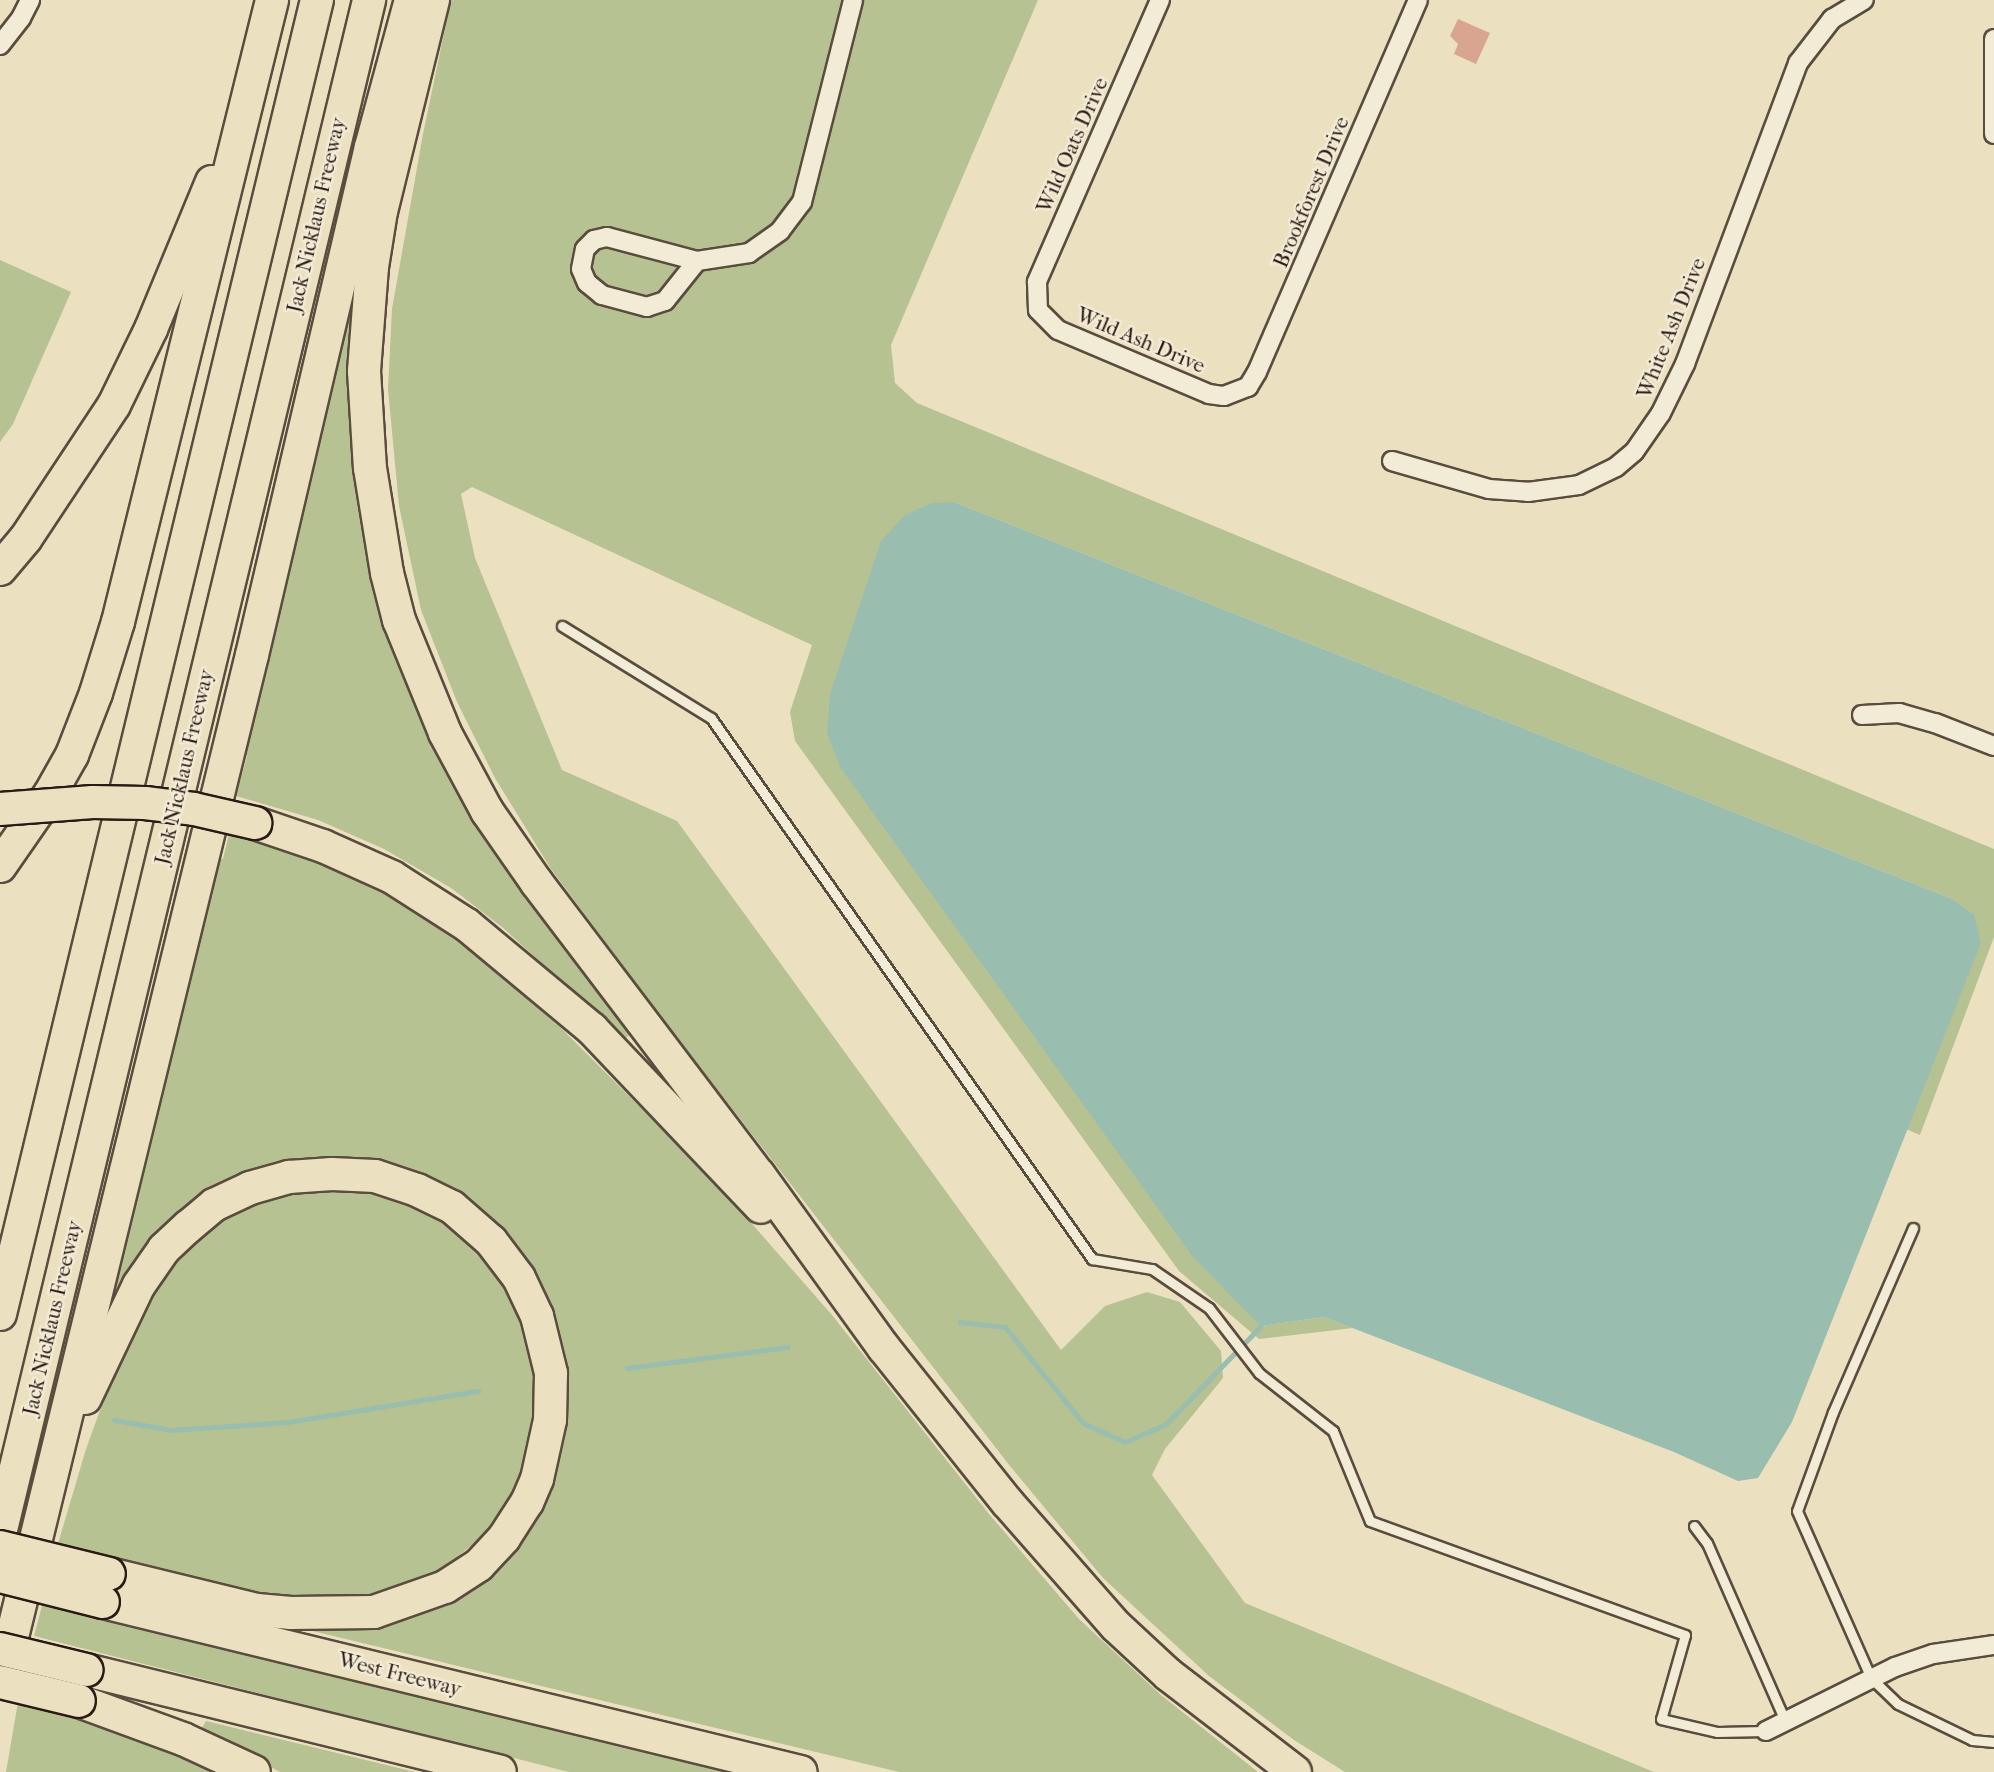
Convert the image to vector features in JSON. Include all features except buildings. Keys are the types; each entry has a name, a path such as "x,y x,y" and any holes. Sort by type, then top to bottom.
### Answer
{"highway":[{"path":"0,866 50,794 72,755 96,693 122,608 272,0"},
{"path":"0,1314 317,0"},
{"name":"Jack Nicklaus Freeway","path":"0,1534 369,0"},
{"path":"0,1688 252,655 371,147 411,0"},
{"path":"433,0 382,211 372,267 364,370 366,421 377,525 399,620 445,733 487,811 537,883 759,1175 884,1348"},
{"path":"0,569 26,538 114,405 151,329 246,104"},
{"path":"0,809 93,802 145,803 194,809 255,823 323,846 392,877 467,925 528,973 592,1029 748,1192 884,1348 1015,1512 1116,1626 1169,1675 1295,1772"},
{"path":"0,1547 106,1588 257,1610 336,1614 374,1612 416,1600 445,1587 479,1565 504,1538 527,1502 537,1479 550,1420 551,1373 537,1316 519,1278 491,1241 452,1207 406,1186 375,1176 331,1174 289,1177 250,1188 214,1205 164,1249 139,1285 53,1470"},
{"name":"West Freeway","path":"0,1576 106,1588 801,1772"},
{"path":"0,1649 500,1772"},
{"path":"0,1682 79,1701 183,1739 254,1772"}],"street":[{"path":"0,45 21,18 30,0"},
{"path":"697,261 680,278 665,301 647,307 602,295 587,284 581,269 585,249 594,240 607,237 697,261 749,253 780,231 802,202 853,0"},
{"name":"Wild Oats Drive","path":"1038,310 1037,282 1160,0"},
{"name":"Brookforest Drive","path":"1235,394 1248,387 1257,372 1418,0"},
{"name":"White Ash Drive","path":"1392,461 1489,489 1528,492 1579,485 1616,467 1634,452 1661,413 1685,364 1798,63 1832,19 1864,0"},
{"path":"1994,39 1994,134"},
{"name":"Wild Ash Drive","path":"1038,310 1058,330 1209,394 1235,394"},
{"path":"1862,715 1899,713 1935,723 1994,746"},
{"path":"1766,1731 1871,1678 1933,1654 1994,1645"}],"lane":[{"path":"562,626 711,718 1092,1259 1152,1269 1209,1308 1259,1373 1333,1431 1370,1521 1685,1635 1661,1719 1717,1732 1766,1731"},
{"path":"1913,1228 1833,1412 1797,1511 1871,1678 1898,1704 1972,1740 1994,1742"},
{"path":"1694,1527 1707,1543 1785,1721"}],"shaded area":[{"path":"451,0 1038,0 891,345 895,383 917,403 1994,849 1994,937 1920,1135 1906,1129 1917,1102 1950,898 954,502 1261,1326 1324,1317 1353,1328 1259,1339 1179,1271 795,741 790,712 812,645 472,487 461,494 475,558 562,770 677,821 1061,1350 1105,1306 1147,1292 1180,1302 1221,1351 1223,1378 1165,1449 1152,1475 1245,1603 1654,1772 1345,1772 1294,1740 1209,1676 1103,1578 1010,1466 670,1029 551,869 495,778 457,702 421,610 399,506 388,389 392,309 423,134"},
{"path":"0,260 71,292 13,424 0,442"},
{"path":"350,296 362,298 372,534 504,858 630,1035 624,1039 502,927 451,888 384,849 318,820 236,796 247,756 242,755"},
{"path":"954,502 1950,898 1974,915 1981,943 1792,1422 1758,1478 1738,1481 1674,1452 1324,1317 1261,1326 1193,1257 840,767 827,733 830,694 881,541 905,515 932,503"},
{"path":"229,834 307,854 381,890 448,932 562,1029 717,1184 832,1315 989,1514 1079,1619 1161,1695 1258,1772 899,1772 300,1628 362,1622 525,1517 554,1335 417,1180 245,1180 120,1305 108,1303 216,858 223,859"},
{"path":"356,1186 438,1214 476,1241 526,1316 538,1367 538,1417 530,1454 517,1485 484,1535 435,1575 371,1598 342,1602 278,1597 57,1547 86,1449 115,1369 155,1281 205,1226 283,1189"},
{"path":"43,1602 725,1772 569,1772 34,1636"},
{"path":"19,1696 81,1716 227,1772 6,1772"},
{"path":"206,1721 415,1772 280,1772 202,1728"}],"waterway":[{"path":"960,1322 1005,1327 1083,1423 1125,1442 1166,1424 1261,1326"},
{"path":"627,1368 788,1347"},
{"path":"114,1420 171,1430 288,1422 478,1391"}]}
